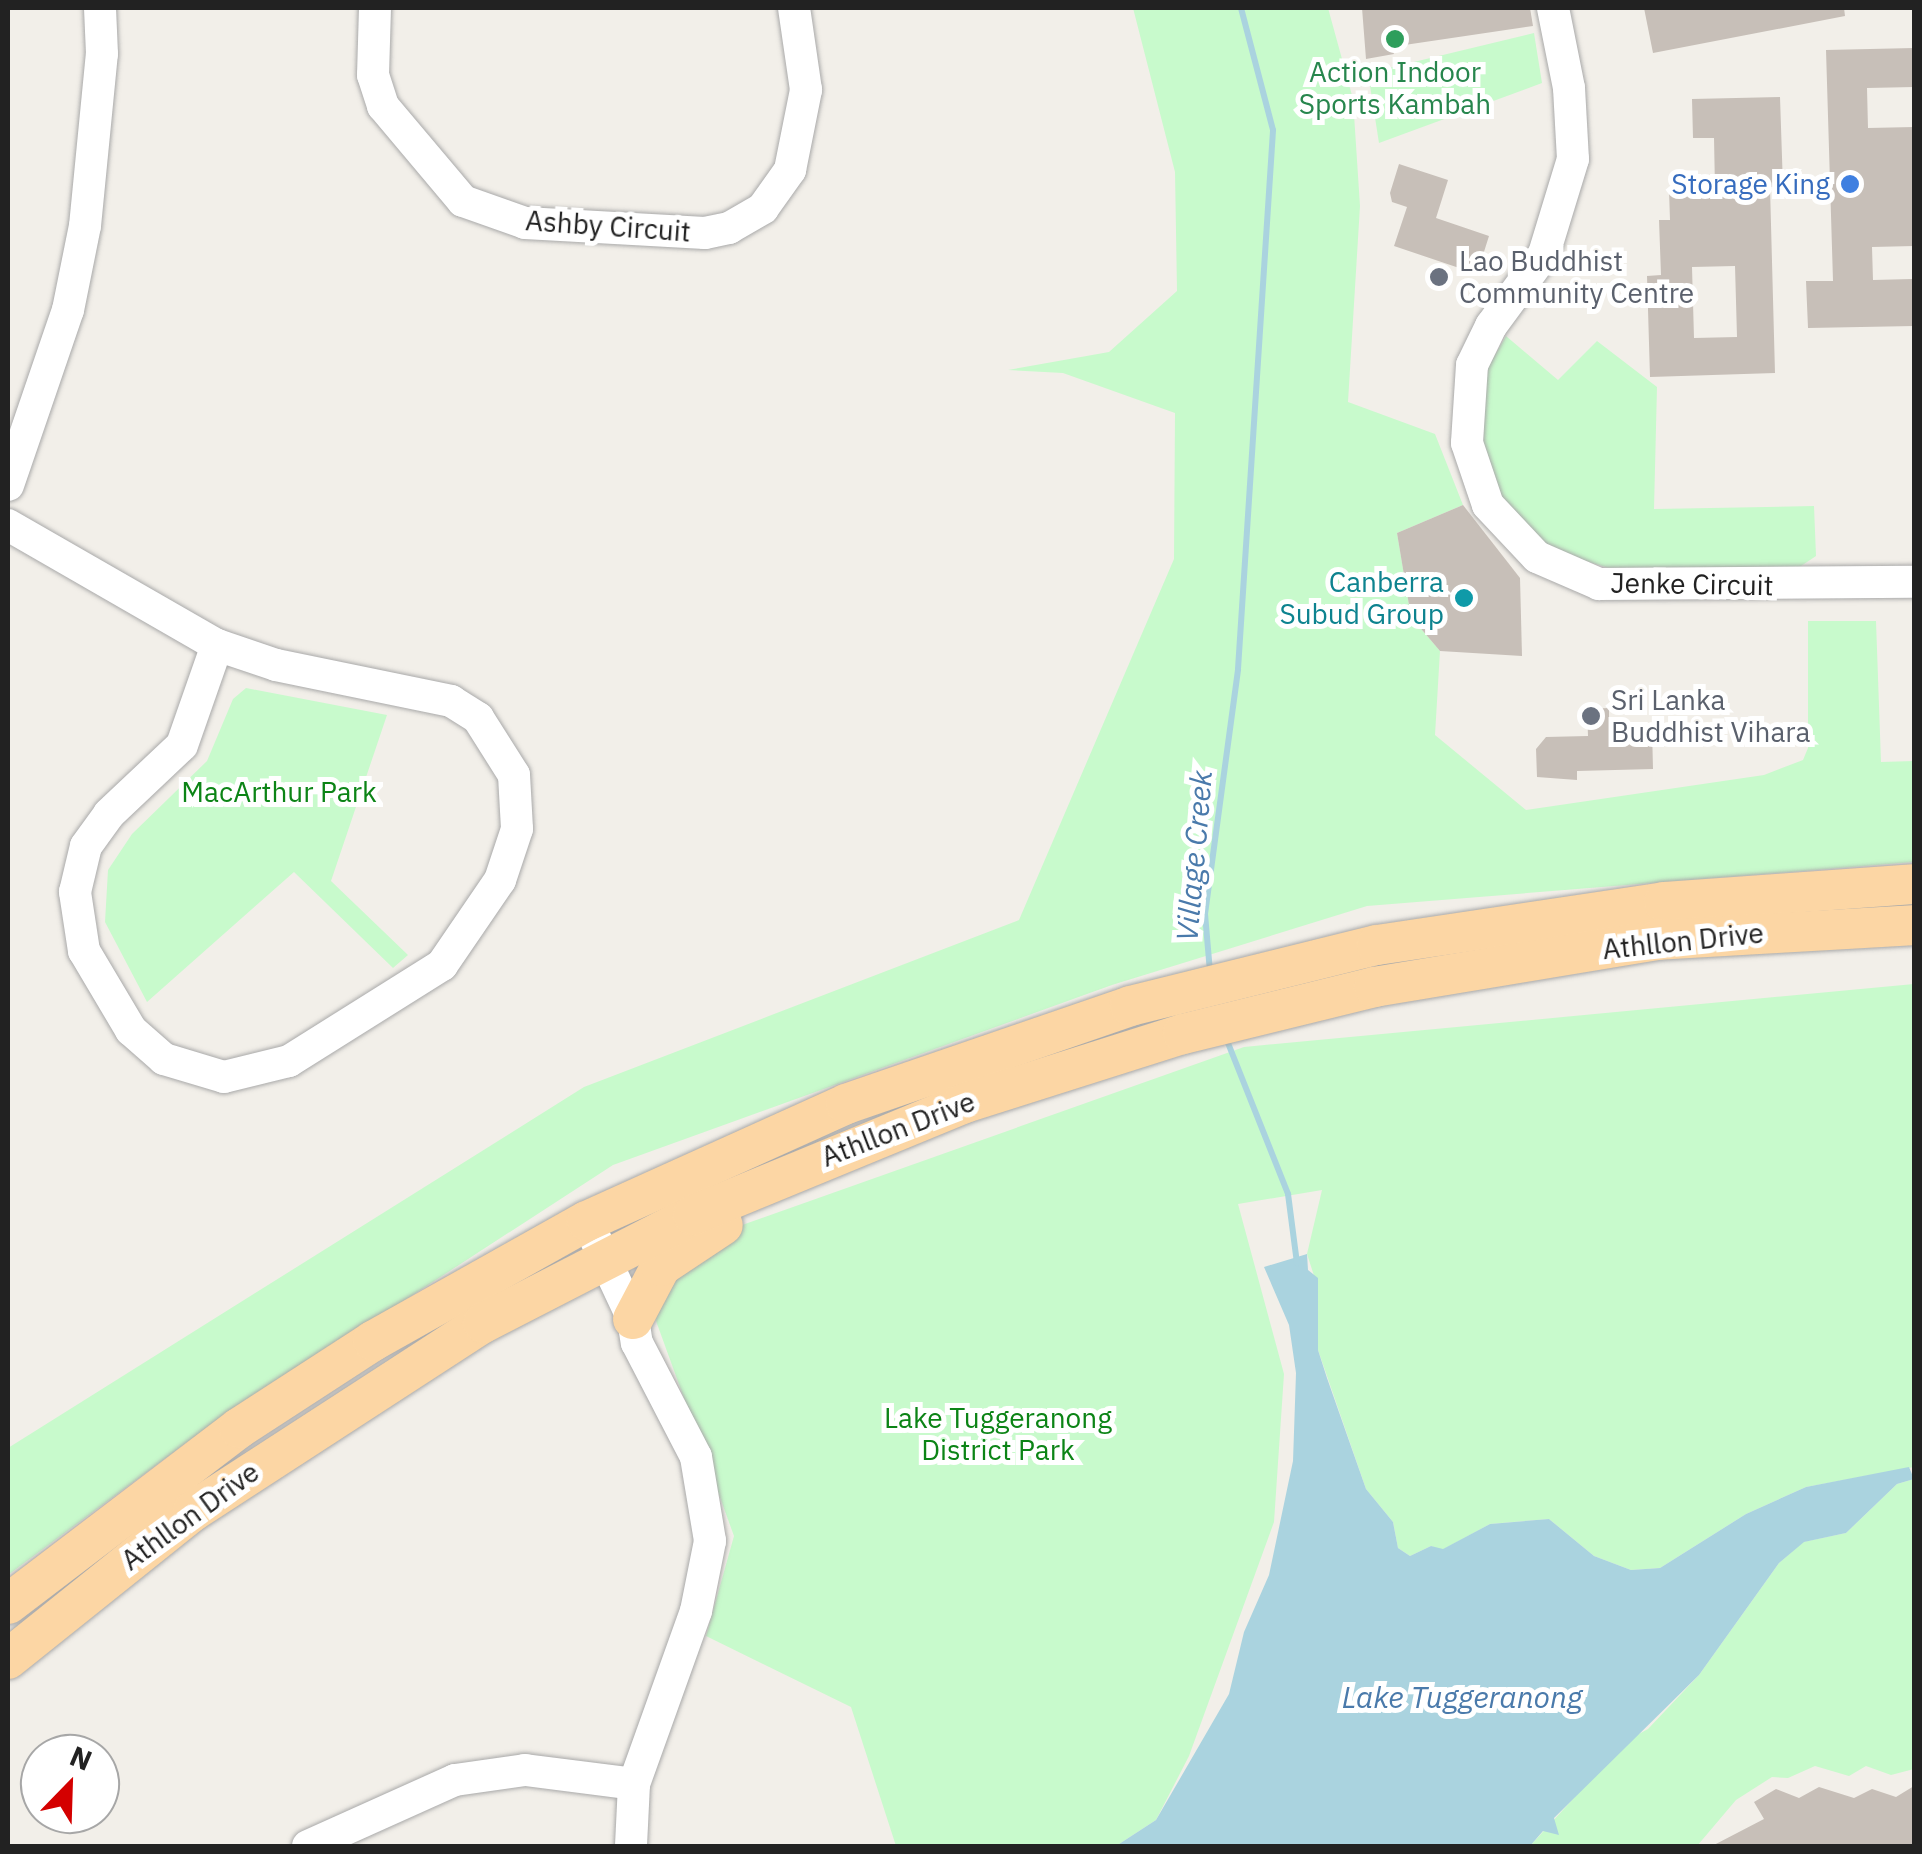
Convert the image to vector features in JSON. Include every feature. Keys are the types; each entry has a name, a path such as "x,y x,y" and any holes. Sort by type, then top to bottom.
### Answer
{"main road":[{"name":"Athllon Drive","path":"8,1604 239,1428 373,1341 576,1227 846,1104 1173,994 1238,977 1518,920 1664,902 1914,884"},
{"name":"Athllon Drive","path":"8,1659 193,1511 374,1388 594,1263 793,1170 962,1104 1183,1034 1374,987 1657,940 1914,924"},
{"path":"635,1331 661,1266 793,1170"}],"street":[{"path":"8,484 68,310 85,226 102,54 100,8"},
{"name":"Ashby Circuit","path":"375,8 373,75 382,106 463,201 525,222 705,233 729,228 763,208 790,170 806,90 794,8"},
{"name":"Jenke Circuit","path":"1554,8 1572,106 1573,159 1544,254 1491,326 1472,365 1467,443 1488,505 1537,557 1599,584 1914,582"},
{"path":"8,524 218,645 276,666 451,700 500,744 517,788 516,828 500,880 470,934 442,965 288,1061 224,1077 164,1059 131,1030 84,951 76,892 86,846 182,745 218,645"},
{"path":"576,1227 635,1331 696,1458 710,1541 696,1612 634,1784 631,1846"},
{"path":"308,1846 455,1780 525,1770 634,1784"}],"green space":[{"path":"1133,8 1328,8 1353,99 1360,206 1348,402 1435,434 1463,505 1397,533 1411,617 1440,651 1435,735 1526,810 1764,775 1803,760 1808,748 1808,621 1876,621 1881,762 1914,761 1914,862 1367,906 1112,985 613,1165 194,1437 8,1575 8,1448 584,1087 1019,920 1174,559 1175,413 1063,373 1008,370 1109,352 1177,291 1175,172"},
{"path":"1534,33 1542,83 1379,143 1368,73"},
{"path":"1506,336 1558,380 1597,341 1657,387 1654,509 1814,506 1816,556 1798,568 1625,573 1550,550 1496,492 1483,453 1485,372"},
{"name":"MacArthur Park","path":"246,688 387,715 331,881 408,955 393,968 294,872 147,1002 105,922 108,870 132,834 207,761 233,699"},
{"name":"Lake Tuggeranong District Park","path":"1914,984 1914,1467 1806,1487 1746,1514 1660,1568 1631,1570 1594,1556 1549,1519 1490,1524 1442,1550 1431,1546 1410,1556 1398,1548 1393,1522 1366,1489 1318,1350 1318,1288 1307,1254 1322,1190 1238,1204 1284,1374 1274,1522 1189,1756 1156,1820 1116,1846 896,1846 851,1707 706,1636 734,1536 635,1263 1244,1047"},
{"path":"1914,1479 1914,1769 1891,1775 1866,1766 1849,1776 1815,1766 1788,1778 1772,1777 1736,1800 1697,1846 1530,1846 1626,1741 1648,1729 1699,1675 1779,1563 1803,1542 1846,1533 1897,1484"}],"water":[{"name":"Lake Tuggeranong","path":"1307,1254 1308,1270 1318,1278 1318,1350 1327,1378 1366,1489 1393,1522 1398,1548 1410,1556 1431,1546 1443,1549 1490,1524 1549,1519 1594,1556 1631,1570 1660,1568 1746,1514 1806,1487 1909,1467 1914,1479 1897,1484 1846,1533 1804,1542 1779,1563 1699,1675 1554,1818 1559,1835 1543,1831 1530,1846 1116,1846 1156,1820 1229,1694 1244,1632 1269,1575 1293,1461 1296,1373 1289,1325 1264,1267"}],"building":[{"name":"Action Indoor Sports Kambah","path":"1362,8 1530,8 1533,26 1391,47 1394,54 1366,59"},
{"path":"1644,8 1844,8 1845,16 1653,53"},
{"path":"1914,48 1914,87 1867,88 1868,128 1914,127 1914,246 1872,247 1873,280 1912,279 1914,326 1808,328 1806,281 1833,281 1826,50"},
{"path":"1780,97 1783,187 1770,187 1775,373 1650,377 1647,276 1661,275 1659,220 1670,220 1669,190 1715,189 1714,138 1693,138 1692,99","holes":["1735,266 1737,337 1694,338 1692,267"]},
{"path":"1399,164 1448,180 1436,218 1489,236 1477,274 1394,246 1407,207 1392,202 1390,193"},
{"name":"Canberra Subud Group","path":"1463,505 1520,578 1522,656 1440,651 1411,617 1397,533"},
{"path":"1609,708 1609,729 1652,728 1653,769 1577,771 1577,780 1537,777 1536,749 1546,737 1588,736 1587,709"},
{"path":"1914,1786 1914,1846 1712,1846 1764,1819 1754,1802 1776,1789 1799,1798 1819,1787 1854,1798 1872,1789 1896,1797"}],"waterway":[{"name":"Village Creek","path":"1210,972 1205,914 1238,669 1273,130 1241,8"},
{"name":"Village Creek","path":"1226,1038 1288,1194 1297,1263"}],"place":[{"name":"Action Indoor Sports Kambah","path":"1395,39"},
{"name":"Storage King","path":"1850,184"},
{"name":"Lao Buddhist Community Centre","path":"1439,277"},
{"name":"Canberra Subud Group","path":"1464,598"},
{"name":"Sri Lanka Buddhist Vihara","path":"1591,716"}]}
